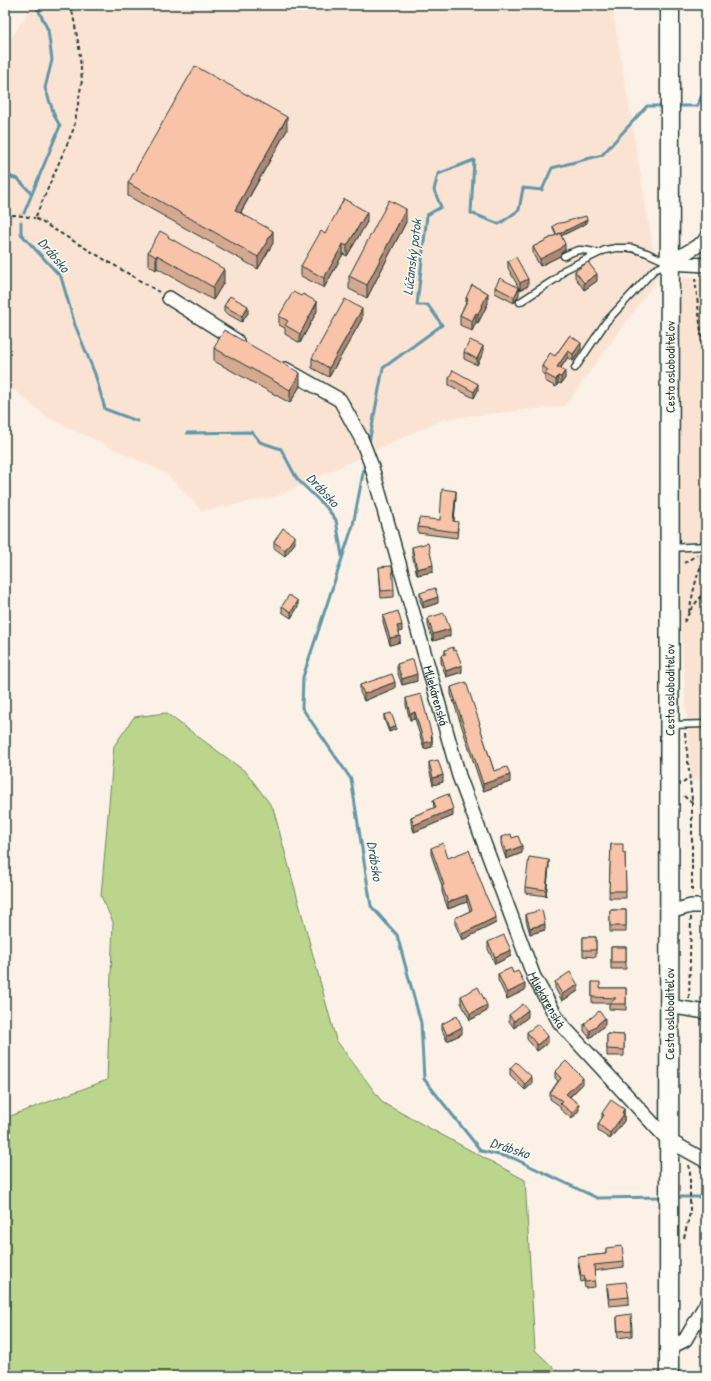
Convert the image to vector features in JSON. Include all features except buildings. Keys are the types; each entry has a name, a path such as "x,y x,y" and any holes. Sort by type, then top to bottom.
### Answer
{"main road":[{"name":"Cesta osloboditeľov","path":"669,1376 669,912 677,727 669,548 670,5"}],"street":[{"path":"669,263 706,241"},
{"path":"669,263 706,265"},
{"path":"169,298 247,346"},
{"name":"Mliekárenská","path":"273,362 340,400 361,438 371,464 459,776 534,977 560,1023 668,1140 706,1161"},
{"path":"669,912 692,906 706,906"},
{"path":"668,1006 706,1012"},
{"path":"669,1348 685,1340 706,1304"}],"lane":[{"path":"520,302 556,278 564,270 605,250 632,248 669,263"},
{"path":"564,256 577,249 598,253"},
{"path":"575,368 606,322 654,270 669,263"},
{"path":"669,548 706,546"},
{"path":"677,727 706,724"}],"path":[{"path":"56,5 59,8 72,10"},
{"path":"35,218 74,128 82,80 79,47 72,10 74,5"},
{"path":"5,216 16,215 35,218 169,298"},
{"path":"695,278 702,341 706,355"},
{"path":"689,612 696,583 703,562 706,559"},
{"path":"682,626 689,612 701,597 706,594"},
{"path":"677,727 690,778 692,803 692,906 689,1002"},
{"path":"682,784 690,778"},
{"path":"682,794 692,803"},
{"path":"689,1184 690,1213"}],"shaded area":[{"path":"32,5 612,5 658,277 706,278 706,780 691,781 658,278 565,406 443,419 276,497 202,511 167,474 48,418 5,383 5,48"}],"green space":[{"path":"166,713 246,772 273,808 336,1040 383,1103 525,1180 535,1350 562,1376 5,1376 5,1118 107,1080 113,922 101,896 114,746 134,717"}],"waterway":[{"name":"Drábsko","path":"24,213 60,126 55,117 45,88 52,60 48,30 36,5"},
{"name":"Lúčanský potok","path":"676,106 697,106 706,87"},
{"name":"Lúčanský potok","path":"369,443 383,368 442,325 428,305 417,305 427,215 441,207 434,190 438,174 474,160 471,213 499,224 519,210 523,188 542,190 552,168 602,155 647,106 664,106"},
{"path":"5,175 18,179 32,194"},
{"name":"Drábsko","path":"21,222 21,234 61,277 75,325 95,374 105,409 137,421"},
{"name":"Drábsko","path":"187,433 252,432 260,442 281,449 297,479 327,508 336,520 342,556"},
{"name":"Drábsko","path":"365,463 353,525 303,677 302,708 351,779 371,906 397,935 421,1023 424,1079 481,1151 513,1158 597,1198 663,1197"},
{"name":"Drábsko","path":"674,1197 706,1197"}]}
